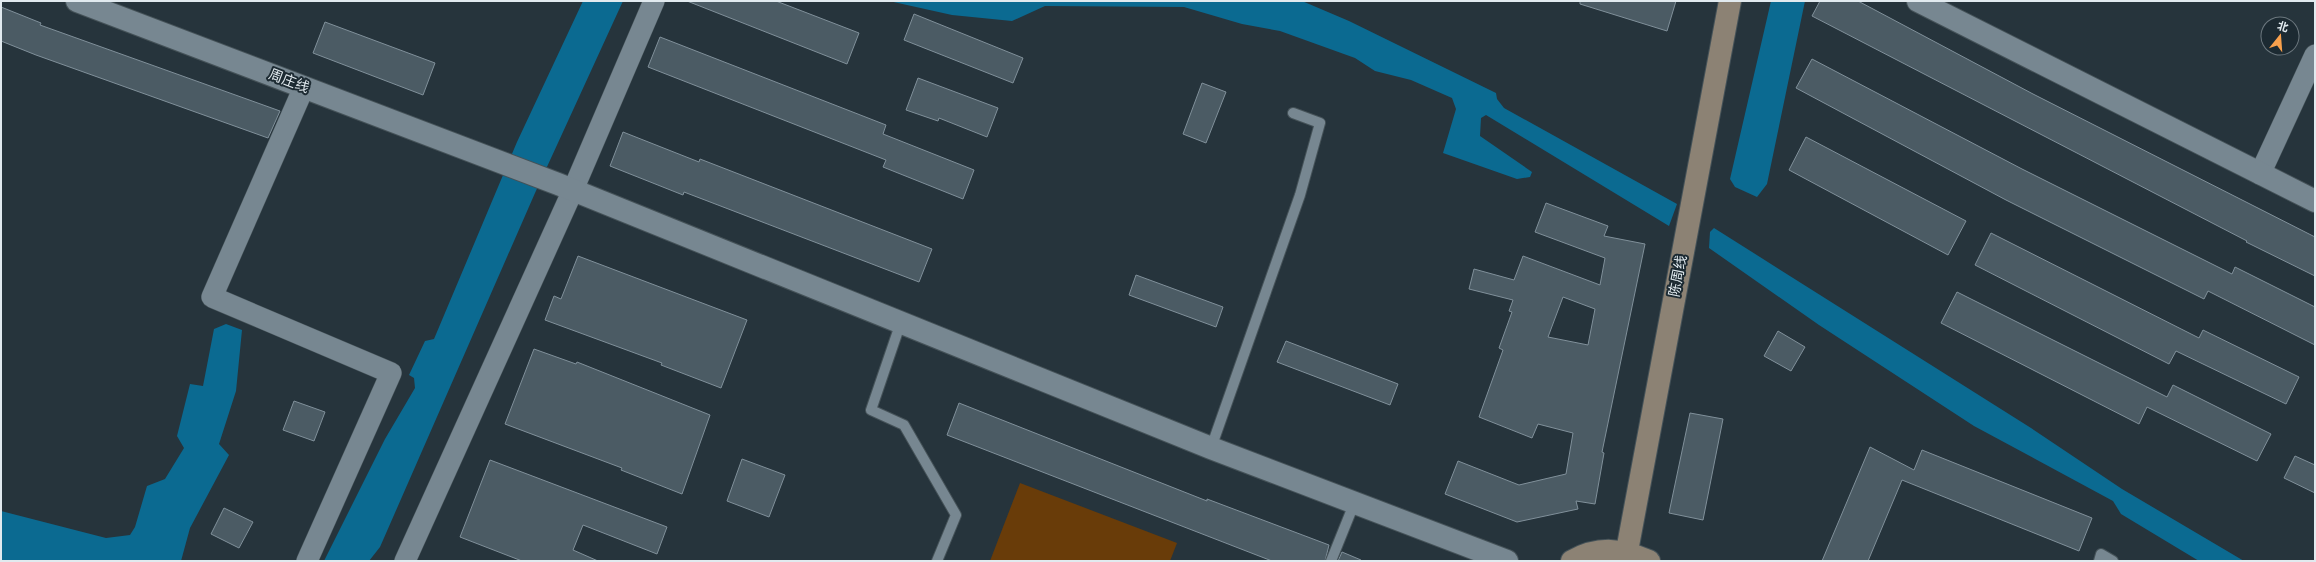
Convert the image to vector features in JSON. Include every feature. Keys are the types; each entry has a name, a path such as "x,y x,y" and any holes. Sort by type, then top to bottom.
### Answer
{"main road":[{"name":"陈周线","path":"1627,551 1730,1"},
{"path":"1572,561 1599,551 1627,551 1649,561"}],"street":[{"name":"周庄线","path":"77,1 501,161 1212,448 1354,504 1507,561"},
{"path":"405,561 565,187 654,1"},
{"path":"1918,1 2315,201"},
{"path":"2260,174 2315,55"},
{"path":"304,87 212,298 391,373 307,561"}],"lane":[{"path":"1212,448 1300,195 1320,123 1293,113"},
{"path":"901,322 871,410 904,425 956,515 937,561"},
{"path":"1331,561 1354,504"},
{"path":"2099,561 2102,554 2113,561"}],"shaded area":[{"path":"1020,483 1177,543 1170,561 990,561"}],"water":[{"path":"583,1 623,1 535,193 380,547 369,561 324,561 385,439 415,388 414,378 409,375 425,341 434,339 517,142"},
{"path":"889,1 1302,1 1349,21 1496,93 1497,99 1504,108 1677,204 1669,226 1486,115 1481,118 1480,136 1532,172 1530,177 1517,179 1443,153 1456,109 1452,98 1411,80 1375,71 1355,58 1280,31 1242,24 1184,7 1045,6 1012,21 952,15"},
{"path":"1771,1 1805,1 1767,184 1757,197 1735,187 1730,179"},
{"path":"1714,228 2031,428 2122,489 2244,561 2199,561 2121,514 2113,501 1974,426 1819,325 1709,248 1710,232"},
{"path":"226,324 242,330 236,391 219,444 229,455 190,528 181,561 1,561 1,511 106,538 130,535 135,527 147,486 165,479 184,448 177,436 190,384 203,386 214,329"}],"building":[{"path":"687,1 776,1 859,33 847,64"},
{"path":"1580,1 1676,1 1667,31 1580,4"},
{"path":"1820,1 1858,1 2033,94 2315,237 2315,276 2246,242 2247,241 1812,16"},
{"path":"1,7 41,23 40,25 280,111 268,138 36,55 1,41"},
{"path":"914,14 1023,58 1013,83 904,40"},
{"path":"325,22 435,63 423,95 313,53"},
{"path":"660,37 886,125 883,134 974,170 963,199 883,167 886,160 648,67"},
{"path":"1812,59 2022,169 2232,274 2235,267 2315,307 2315,345 2208,291 2204,299 2006,200 1796,88"},
{"path":"918,78 998,108 987,137 939,118 938,121 906,110"},
{"path":"1202,83 1226,92 1206,143 1183,134"},
{"path":"623,132 699,162 700,159 932,249 919,282 684,192 683,195 610,166"},
{"path":"1806,137 1966,221 1948,255 1789,170"},
{"path":"1546,203 1608,226 1604,236 1645,244 1602,452 1604,453 1595,504 1576,501 1578,509 1517,522 1445,494 1458,461 1519,485 1566,474 1573,433 1538,424 1532,438 1479,417 1503,350 1499,348 1512,312 1509,311 1513,300 1469,289 1474,269 1514,280 1523,256 1600,285 1605,258 1535,232","holes":["1563,297 1595,309 1588,345 1548,337"]},
{"path":"1991,233 2199,338 2203,330 2299,377 2286,404 2176,351 2169,364 1975,265"},
{"path":"578,256 747,320 721,388 661,365 662,363 545,320 554,296 561,299"},
{"path":"1136,275 1223,307 1216,327 1129,295"},
{"path":"1957,292 2167,397 2173,385 2271,434 2257,461 2147,407 2139,424 1941,323"},
{"path":"1778,331 1805,347 1791,371 1764,356"},
{"path":"1286,341 1398,384 1390,405 1277,362"},
{"path":"534,349 576,364 577,362 710,415 682,494 621,470 622,468 505,424"},
{"path":"294,401 325,412 314,441 283,430"},
{"path":"959,403 1207,501 1207,499 1329,545 1325,561 1272,561 947,435"},
{"path":"1690,413 1723,419 1703,520 1669,513"},
{"path":"1870,447 1914,470 1922,450 2092,518 2079,551 1902,480 1868,561 1822,561"},
{"path":"2295,456 2315,465 2315,493 2284,478"},
{"path":"742,459 785,475 769,517 727,501"},
{"path":"490,460 667,527 657,554 583,525 573,550 598,561 522,561 460,537"},
{"path":"224,508 253,522 239,548 211,534"},
{"path":"1342,552 1361,560 1361,561 1338,561"}]}
